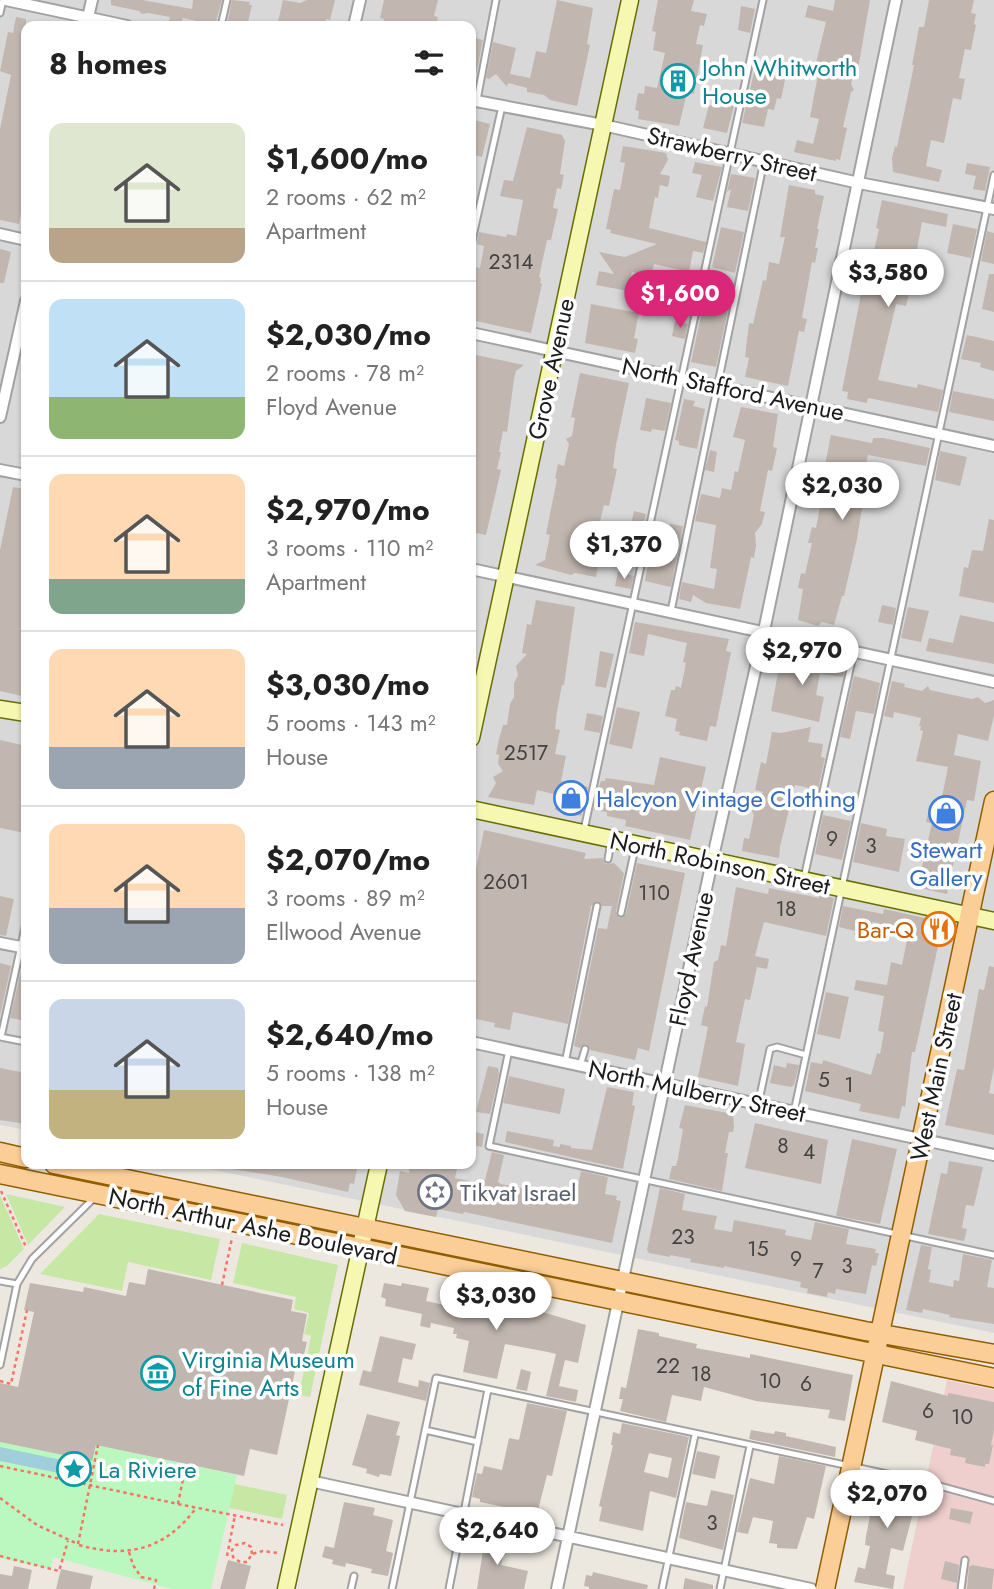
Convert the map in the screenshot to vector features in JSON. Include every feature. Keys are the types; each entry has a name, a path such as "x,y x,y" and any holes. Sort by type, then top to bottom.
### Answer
{"main road":[{"name":"West Main Street","path":"825,1589 994,801"},
{"path":"0,1152 21,1157"},
{"name":"North Arthur Ashe Boulevard","path":"106,1169 366,1227 881,1334 994,1354"},
{"name":"North Arthur Ashe Boulevard","path":"1,1182 98,1195 994,1378"}],"street":[{"path":"5,0 83,21"},
{"path":"87,21 92,0"},
{"path":"355,21 360,0"},
{"name":"Grove Avenue","path":"476,715 630,0"},
{"name":"Floyd Avenue","path":"557,1589 712,861 764,632 896,0"},
{"name":"Strawberry Street","path":"476,100 603,125 859,183 991,208"},
{"path":"0,234 21,239"},
{"path":"0,417 21,323"},
{"name":"North Stafford Avenue","path":"476,334 994,446"},
{"path":"0,470 21,474"},
{"path":"476,570 994,682"},
{"path":"0,709 21,712"},
{"name":"North Robinson Street","path":"476,810 994,921"},
{"path":"0,943 21,946"},
{"name":"North Mulberry Street","path":"476,1043 994,1156"},
{"path":"98,1195 106,1169"},
{"path":"286,1589 378,1169"},
{"path":"310,1481 811,1589"}],"lane":[{"path":"0,13 5,0"},
{"path":"222,21 227,0"},
{"path":"476,91 496,0"},
{"path":"584,833 763,0"},
{"path":"476,209 502,106"},
{"path":"671,611 764,161"},
{"path":"794,1112 938,433 991,208 994,175"},
{"path":"803,881 854,651"},
{"path":"608,859 611,839"},
{"path":"621,913 635,845"},
{"path":"565,1062 597,906"},
{"path":"21,959 1,1037 21,1041"},
{"path":"758,1105 770,1049 777,1047 806,1055"},
{"path":"580,1066 585,1049"},
{"path":"509,1051 489,1146 994,1255"},
{"path":"0,1366 17,1284 32,1259 98,1195"},
{"path":"0,1280 17,1284"},
{"path":"391,1589 436,1378 925,1482 994,1501"},
{"path":"449,1589 488,1389"},
{"path":"425,1430 478,1442"},
{"path":"662,1589 695,1435"},
{"path":"720,1589 750,1446"},
{"path":"961,1589 965,1560"},
{"path":"351,1589 354,1576"}],"path":[{"path":"1,1182 26,1247"},
{"path":"222,1285 232,1238"},
{"path":"0,1381 11,1384 27,1310"},
{"path":"78,1544 98,1445"},
{"path":"178,1504 186,1464"},
{"path":"0,1466 284,1525"},
{"path":"0,1499 37,1525 68,1541 98,1549 129,1551 149,1546 170,1536 196,1508"},
{"path":"227,1556 235,1515"},
{"path":"0,1556 59,1571 68,1541"},
{"path":"245,1543 251,1547 252,1554 247,1562 240,1563 230,1550 245,1543"},
{"path":"129,1551 132,1565 141,1577 156,1580 154,1589"},
{"path":"252,1554 263,1551 278,1553"}],"shaded area":[{"path":"0,0 994,0 994,1333 210,1169 476,1169 476,21 21,21 21,1129 0,1125"},
{"path":"947,1380 994,1390 994,1589 903,1589"}],"green space":[{"path":"6,1194 65,1207 28,1245"},
{"path":"0,1195 24,1249 7,1266 0,1269"},
{"path":"99,1214 220,1239 211,1280 128,1262 122,1291 40,1274"},
{"path":"242,1243 338,1265 310,1397 299,1395 311,1336 304,1334 309,1313 294,1309 296,1297 233,1283"},
{"path":"0,1442 92,1461 96,1445 237,1475 211,1589 172,1589 53,1557 51,1569 0,1558"},
{"path":"187,1474 287,1495 282,1519 182,1498"}],"water":[{"path":"0,1447 66,1461 67,1457 91,1462 88,1479 0,1461"}],"building":[{"path":"111,0 142,0 192,9 193,0 222,0 216,21 183,18 182,21 169,21 170,17 142,14 111,5"},
{"path":"232,0 250,2 249,5 252,5 248,21 228,21"},
{"path":"283,0 300,3 307,0 335,0 330,20 278,21"},
{"path":"384,0 438,0 434,16 438,17 437,21 384,21 380,18"},
{"path":"557,0 593,8 587,44 590,45 577,106 527,92 527,88 508,83 507,87 496,74 486,78 493,42 516,48 510,74 530,78 536,51 546,53"},
{"path":"658,0 694,0 691,11 707,14 704,26 700,25 696,44 703,45 694,94 687,92 679,126 638,119 639,111 635,110 638,93 644,94 645,86 657,88 665,53 653,50 656,32 652,31"},
{"path":"835,0 870,0 858,69 854,71 851,84 854,90 851,92 843,127 847,128 840,160 836,161 794,152 797,140 813,144 819,119 810,117 820,64 816,63 826,22 805,17 808,5 833,11"},
{"path":"929,0 974,0 971,13 976,14 971,50 965,49 959,78 965,79 961,100 953,98 944,143 931,140 926,166 942,170 939,182 893,172 892,158 895,146 897,147 911,80 919,27 924,27"},
{"path":"741,6 755,9 750,33 738,30"},
{"path":"16,17 26,19 21,21 19,224 0,220 0,129 11,75 0,71 8,32 13,33"},
{"path":"476,38 483,40 476,75"},
{"path":"756,64 787,70 781,99 777,98 774,110 768,109 764,127 742,123"},
{"path":"725,91 737,94 727,133 703,128 709,105 721,108"},
{"path":"476,120 490,124 482,157 476,155"},
{"path":"527,127 562,135 565,141 560,174 564,175 561,189 557,188 553,208 558,209 551,240 547,240 539,277 542,284 531,333 476,321 476,267 480,268 484,246 477,244 479,232 516,236 523,200 500,196 504,180 513,181"},
{"path":"623,146 666,153 668,160 660,174 670,176 668,187 660,185 649,228 706,242 703,253 693,251 689,272 654,264 651,276 632,272 628,291 596,285 599,271 614,274 599,252 625,257 657,244 610,233 611,230 606,229 614,189 620,190 625,163 620,162"},
{"path":"695,162 722,167 713,201 696,197 702,175 692,173"},
{"path":"967,163 990,167 985,191 973,189 976,176 965,174"},
{"path":"731,174 755,178 748,211 727,207"},
{"path":"789,185 815,190 815,194 824,196 817,229 815,248 818,248 815,263 812,262 802,318 807,319 804,332 799,331 788,386 745,377 749,358 745,357 749,323 753,324 769,262 779,264 785,237 780,237"},
{"path":"882,200 948,214 946,227 922,222 914,265 907,264 901,292 909,294 906,306 896,304 878,380 917,388 918,384 943,390 938,412 868,398 867,403 847,399 848,392 842,391 863,284 866,285 879,229 876,228"},
{"path":"953,224 977,229 971,258 947,253"},
{"path":"721,227 744,232 735,273 712,267"},
{"path":"987,231 994,233 994,264 981,261"},
{"path":"0,249 11,252 4,283 0,283"},
{"path":"989,274 994,274 994,312 982,309"},
{"path":"714,291 731,295 716,367 691,362 706,293 713,295"},
{"path":"591,304 639,313 634,338 638,339 635,353 585,343"},
{"path":"675,321 688,324 685,339 672,336"},
{"path":"967,335 994,341 994,371 980,367 981,363 961,359"},
{"path":"476,355 524,365 516,371 514,379 507,432 503,431 499,452 497,469 501,470 486,535 476,533"},
{"path":"580,373 629,383 616,445 613,468 617,469 609,506 604,505 594,546 597,550 595,564 598,565 596,577 575,573 571,575 535,565 545,560 550,535 546,534 557,479 555,478 558,464 564,466 569,444 566,439 572,436 575,418 571,417"},
{"path":"953,391 994,399 994,421 949,412"},
{"path":"646,398 671,403 665,431 640,430"},
{"path":"684,399 695,401 693,406 705,409 697,449 679,445 679,441 675,440"},
{"path":"741,407 778,414 773,447 777,448 772,471 768,470 760,511 765,512 762,524 755,533 754,558 751,557 740,609 706,603 693,595 691,602 679,599 682,582 714,589 717,569 710,568 716,525 695,521 701,494 720,498 722,488 731,490 745,440 733,437"},
{"path":"831,435 872,443 873,438 884,438 930,448 926,466 868,455 859,495 864,496 857,539 844,596 834,625 822,622 818,626 798,620 803,589 798,588 801,573 805,574 812,543 808,543 812,527 816,528"},
{"path":"710,450 717,452 714,472 705,470"},
{"path":"940,451 967,457 960,486 935,480"},
{"path":"13,487 21,488 21,696 0,691 0,550"},
{"path":"634,511 646,514 643,526 631,524"},
{"path":"989,519 994,520 994,603 959,596 964,567 968,568 972,550 983,551"},
{"path":"670,524 683,526 671,587 645,581 651,548 665,551"},
{"path":"618,572 634,576 631,589 615,586"},
{"path":"536,600 575,607 564,685 557,712 555,729 560,730 555,754 566,756 561,781 588,787 581,816 555,810 558,795 537,790 534,805 488,797 496,783 493,777 503,771 498,764 499,755 496,754 514,697 514,683 518,675 516,666 527,654 522,653 527,624 531,625"},
{"path":"882,605 896,608 893,625 878,622"},
{"path":"908,607 929,611 921,642 901,638"},
{"path":"960,615 994,622 994,664 926,651 929,638 953,643"},
{"path":"635,622 729,639 726,651 731,652 716,727 710,726 707,741 679,735 680,732 675,731 677,719 665,716 671,690 675,690 676,686 681,688 687,643 648,634 644,656 629,653"},
{"path":"600,651 614,654 606,688 595,686"},
{"path":"788,652 845,667 843,677 820,674 816,695 824,697 819,722 771,711 779,667 785,668"},
{"path":"854,676 880,683 874,714 856,711 850,739 840,737"},
{"path":"892,681 922,691 928,686 930,690 948,694 972,699 978,697 985,703 994,700 994,715 988,741 958,734 954,755 981,761 974,801 967,800 947,894 911,886 914,869 921,871 932,823 926,822 930,805 940,807 948,767 916,761 923,731 919,726 921,718 894,712 893,718 884,716"},
{"path":"617,707 640,712 632,749 609,744"},
{"path":"587,713 603,716 600,733 584,730"},
{"path":"811,727 808,742 823,744 821,757 825,758 818,790 795,785 779,858 742,851 744,838 749,839 754,815 752,811 763,792 755,790 761,762 766,764 772,732 781,733"},
{"path":"0,740 21,745 21,832 0,828"},
{"path":"660,757 706,767 690,840 625,826 626,820 594,810 601,781 606,778 654,785"},
{"path":"823,815 851,821 842,860 815,854"},
{"path":"861,823 887,829 886,836 905,839 899,872 853,862"},
{"path":"484,830 586,853 584,859 602,858 606,864 614,863 624,873 616,912 619,918 626,914 637,863 685,873 649,1051 638,1048 635,1060 590,1050 586,1044 580,1048 574,1046 598,928 607,929 612,906 602,906 597,901 591,906 568,1024 513,1012 510,1030 476,1019 476,869"},
{"path":"736,887 768,894 769,888 819,898 820,895 834,898 826,936 764,922 755,956 769,959 767,969 757,967 750,1000 745,999 736,1042 745,1044 738,1086 698,1077 708,1027 701,1025 705,1006 707,1007 714,962 718,960 721,945 726,946"},
{"path":"0,896 14,899 6,936 0,935"},
{"path":"843,906 883,914 884,909 951,924 948,939 940,937 915,1052 912,1052 905,1107 902,1106 899,1119 859,1111 861,1104 805,1091 811,1062 822,1064 823,1060 871,1075 877,1053 880,1054 884,1032 878,1031 884,996 854,990 856,980 887,985 891,962 902,965 909,930 872,922 869,934 865,937 854,935 855,931 839,927"},
{"path":"0,963 11,966 0,1016"},
{"path":"989,966 994,967 994,1067 989,1093 994,1094 994,1135 945,1125 957,1069 964,1070 979,989 984,990"},
{"path":"21,971 21,1020 10,1018"},
{"path":"826,992 849,997 840,1039 817,1034"},
{"path":"787,1063 799,1065 794,1085 791,1087 770,1083 774,1065 786,1068"},
{"path":"488,1066 498,1068 499,1074 490,1114 476,1112"},
{"path":"0,1068 21,1072 21,1123 0,1120"},
{"path":"509,1076 565,1089 560,1114 503,1103"},
{"path":"607,1087 634,1092 632,1105 635,1106 623,1169 505,1142 507,1131 554,1140 553,1146 560,1147 560,1144 592,1150"},
{"path":"685,1105 733,1114 734,1128 733,1132 729,1132 725,1153 728,1153 722,1191 669,1179 672,1166 676,1166 678,1158 683,1129 679,1128"},
{"path":"755,1123 828,1140 821,1184 745,1168"},
{"path":"476,1132 484,1134 482,1147 476,1146"},
{"path":"852,1139 897,1149 880,1224 836,1216"},
{"path":"492,1152 504,1155 498,1182 501,1184 575,1199 581,1171 608,1177 605,1194 617,1196 616,1200 621,1201 612,1243 464,1212 463,1214 438,1209 436,1217 405,1211 396,1195 400,1171 409,1173 409,1169 457,1169 455,1178 484,1184"},
{"path":"949,1161 983,1167 974,1206 966,1205 962,1228 967,1229 964,1241 928,1234 941,1173 947,1174"},
{"path":"232,1169 357,1169 354,1184 350,1183 348,1192"},
{"path":"660,1188 685,1194 682,1210 717,1216 714,1229 732,1232 734,1220 786,1230 785,1235 811,1240 815,1222 849,1229 846,1244 876,1249 875,1253 879,1253 876,1266 872,1265 866,1294 836,1289 835,1294 828,1292 827,1297 807,1293 808,1289 800,1287 801,1282 649,1253 647,1250"},
{"path":"921,1245 932,1247 928,1269 931,1270 929,1282 953,1287 954,1280 959,1281 963,1254 992,1260 987,1287 994,1288 994,1324 949,1317 950,1315 923,1309 922,1313 906,1310"},
{"name":"Virginia Museum of Fine Arts","path":"148,1269 293,1300 291,1311 307,1314 302,1341 307,1342 302,1363 297,1362 277,1455 250,1449 244,1476 96,1445 92,1461 0,1442 0,1383 18,1387 34,1312 24,1310 30,1283 83,1292 84,1287 126,1296 129,1282 145,1285"},
{"path":"384,1283 429,1288 426,1301 458,1308 461,1297 539,1311 586,1325 578,1363 565,1360 559,1386 578,1390 576,1402 546,1396 556,1354 505,1344 497,1379 463,1372 469,1341 456,1338 457,1334 453,1334 454,1328 431,1323 430,1328 420,1326 422,1314 385,1306 386,1299 381,1297"},
{"path":"638,1329 697,1344 696,1348 750,1358 750,1354 853,1375 845,1421 828,1418 830,1410 756,1401 704,1387 701,1401 672,1395 666,1422 620,1411 623,1399 619,1399 621,1387 626,1388"},
{"path":"380,1336 416,1344 412,1360 403,1358 398,1382 418,1387 419,1380 430,1383 426,1401 359,1385 363,1370 371,1372"},
{"path":"521,1369 531,1372 527,1391 516,1389"},
{"path":"891,1381 948,1396 948,1393 994,1402 993,1445 989,1464 985,1464 985,1467 965,1463 966,1458 950,1455 951,1449 915,1440 917,1431 882,1422"},
{"path":"527,1403 567,1411 552,1476 547,1475 537,1514 480,1502 480,1499 472,1497 477,1473 482,1474 484,1466 502,1470 509,1438 519,1440"},
{"path":"367,1414 400,1422 396,1435 400,1436 391,1476 380,1474 379,1477 366,1473 367,1469 352,1465"},
{"path":"622,1423 689,1437 676,1498 650,1491 643,1531 599,1521 602,1507 599,1506 613,1445 613,1432 620,1434","holes":["649,1453 672,1458 668,1478 644,1472"]},
{"path":"751,1430 786,1433 786,1436 836,1447 835,1457 749,1439"},
{"path":"697,1451 720,1456 715,1479 692,1474"},
{"path":"779,1456 826,1466 814,1519 807,1517 797,1549 777,1548 777,1544 769,1543 773,1521 753,1517 748,1534 737,1532 750,1478 774,1484"},
{"path":"881,1478 920,1486 903,1551 891,1548 886,1574 895,1576 893,1589 854,1582 858,1567 865,1569 870,1546 865,1545 866,1536"},
{"path":"711,1490 734,1495 723,1550 679,1538 686,1502 707,1506"},
{"path":"344,1502 375,1508 373,1515 393,1520 386,1551 393,1553 388,1576 371,1573 372,1569 346,1563 345,1567 332,1564 333,1560 322,1557 325,1546 334,1548"},
{"path":"951,1508 973,1512 970,1524 949,1519"},
{"path":"476,1534 506,1541 501,1565 528,1571 524,1589 477,1589 483,1551 473,1549"},
{"path":"228,1560 251,1566 245,1589 220,1589"},
{"path":"945,1561 959,1565 957,1583 941,1579"},
{"path":"972,1565 994,1569 992,1589 967,1589 969,1567"},
{"path":"14,1566 32,1570 28,1589 0,1589 0,1574 12,1576"},
{"path":"61,1569 93,1576 90,1589 56,1589"},
{"path":"593,1572 648,1585 647,1589 589,1589 584,1586 586,1575 592,1576"},
{"path":"685,1578 713,1585 713,1589 683,1589"}],"place":[{"name":"John Whitworth House","path":"678,81"},
{"name":"Halcyon Vintage Clothing","path":"571,798"},
{"name":"Stewart Gallery","path":"946,813"},
{"name":"Bar-Q","path":"939,929"},
{"name":"Tikvat Israel","path":"435,1192"},
{"name":"Virginia Museum of Fine Arts","path":"158,1373"},
{"name":"La Riviere","path":"74,1469"}]}
